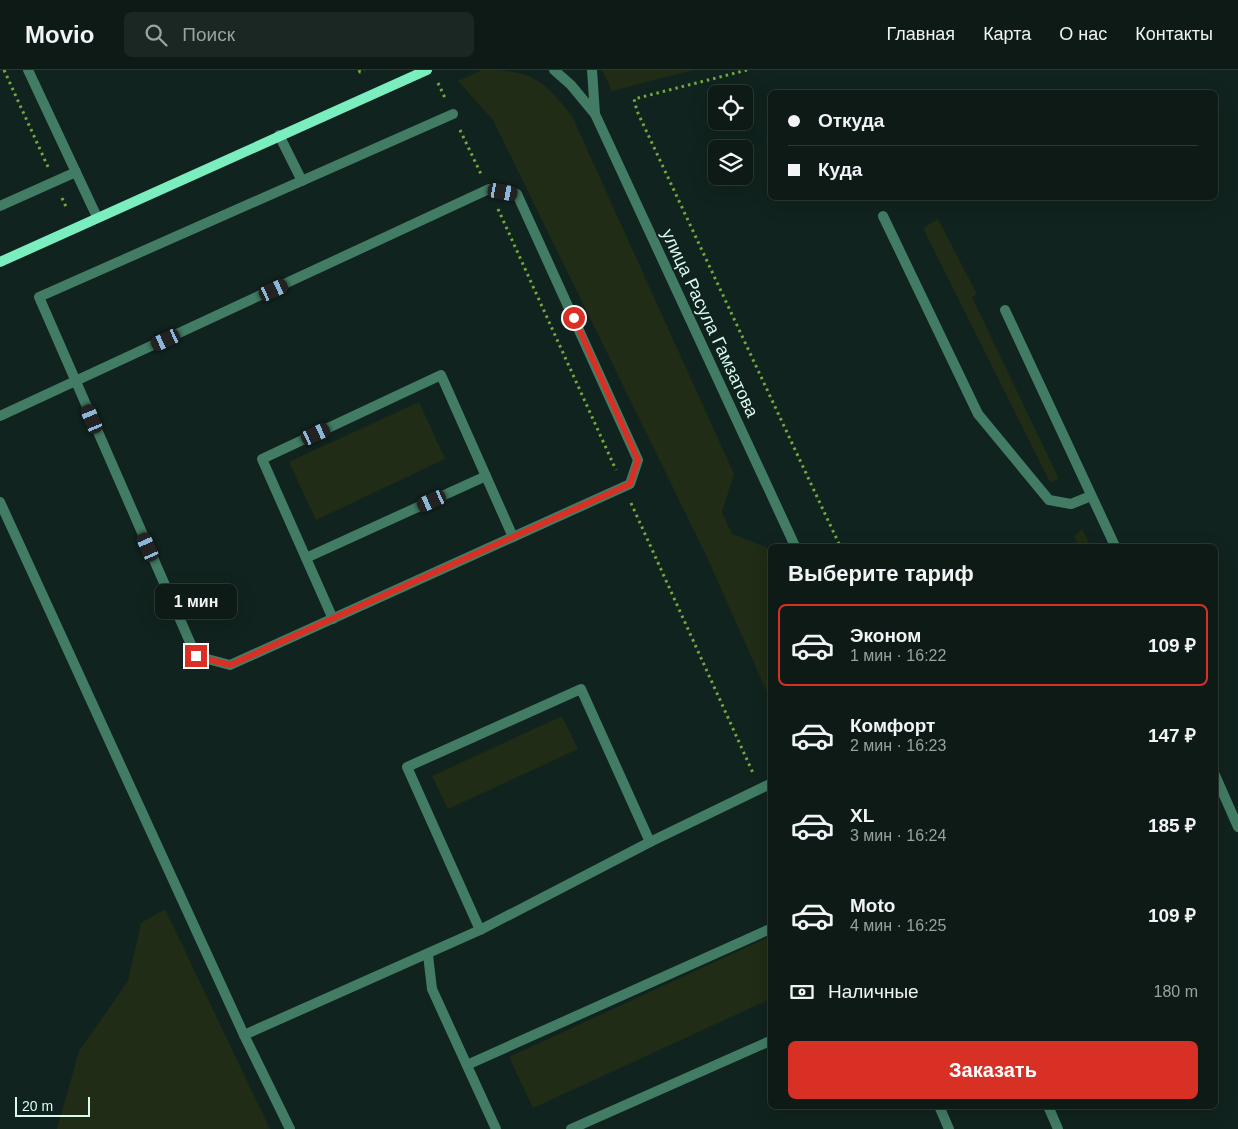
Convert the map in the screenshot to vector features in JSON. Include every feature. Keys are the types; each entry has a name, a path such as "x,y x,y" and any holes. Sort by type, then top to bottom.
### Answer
{"main road":[{"path":"0,262 427,70"}],"street":[{"path":"28,70 97,218"},
{"name":"улица Расула Гамзатова","path":"554,70 571,84 595,114 794,544"},
{"name":"улица Расула Гамзатова","path":"592,70 595,114"},
{"path":"0,416 76,382 489,189 517,194 638,460 630,484 230,665 196,656 76,382 39,297 453,114"},
{"path":"279,135 302,180"},
{"path":"0,206 76,172"},
{"path":"883,216 978,414 1048,500 1071,504 1091,496"},
{"path":"1005,310 1114,544"},
{"path":"333,619 262,459 441,375 513,536"},
{"path":"306,558 486,476"},
{"path":"0,502 244,1035 290,1129"},
{"path":"480,930 407,767 581,689 650,842"},
{"path":"1218,782 1238,827"},
{"path":"244,1035 428,955 650,842 768,785"},
{"path":"467,1065 768,930"},
{"path":"428,955 432,988 496,1129"},
{"path":"571,1129 768,1042"},
{"path":"940,1109 949,1129"},
{"path":"1049,1109 1058,1129"}],"path":[{"path":"4,70 67,209"},
{"path":"359,70 360,72 364,70"},
{"path":"747,70 634,99 637,111 672,187 839,544"},
{"path":"436,79 489,189 760,788"}],"green space":[{"path":"482,70 499,70 524,75 543,85 562,103 572,116 734,474 722,512 732,534 766,547 768,552 768,694 706,555 493,120 458,81"},
{"path":"602,70 693,70 612,91"},
{"path":"938,219 977,294 972,297 1059,479 1050,482 923,228"},
{"path":"419,402 445,459 316,520 289,462"},
{"path":"1082,529 1090,544 1078,544 1074,536"},
{"path":"562,716 578,749 448,809 432,776"},
{"path":"165,909 270,1129 57,1129 79,1051 128,981 141,923"},
{"path":"768,937 768,1000 533,1108 509,1057"}],"route":[{"path":"196,656 230,665 630,484 638,460 574,318"}]}
